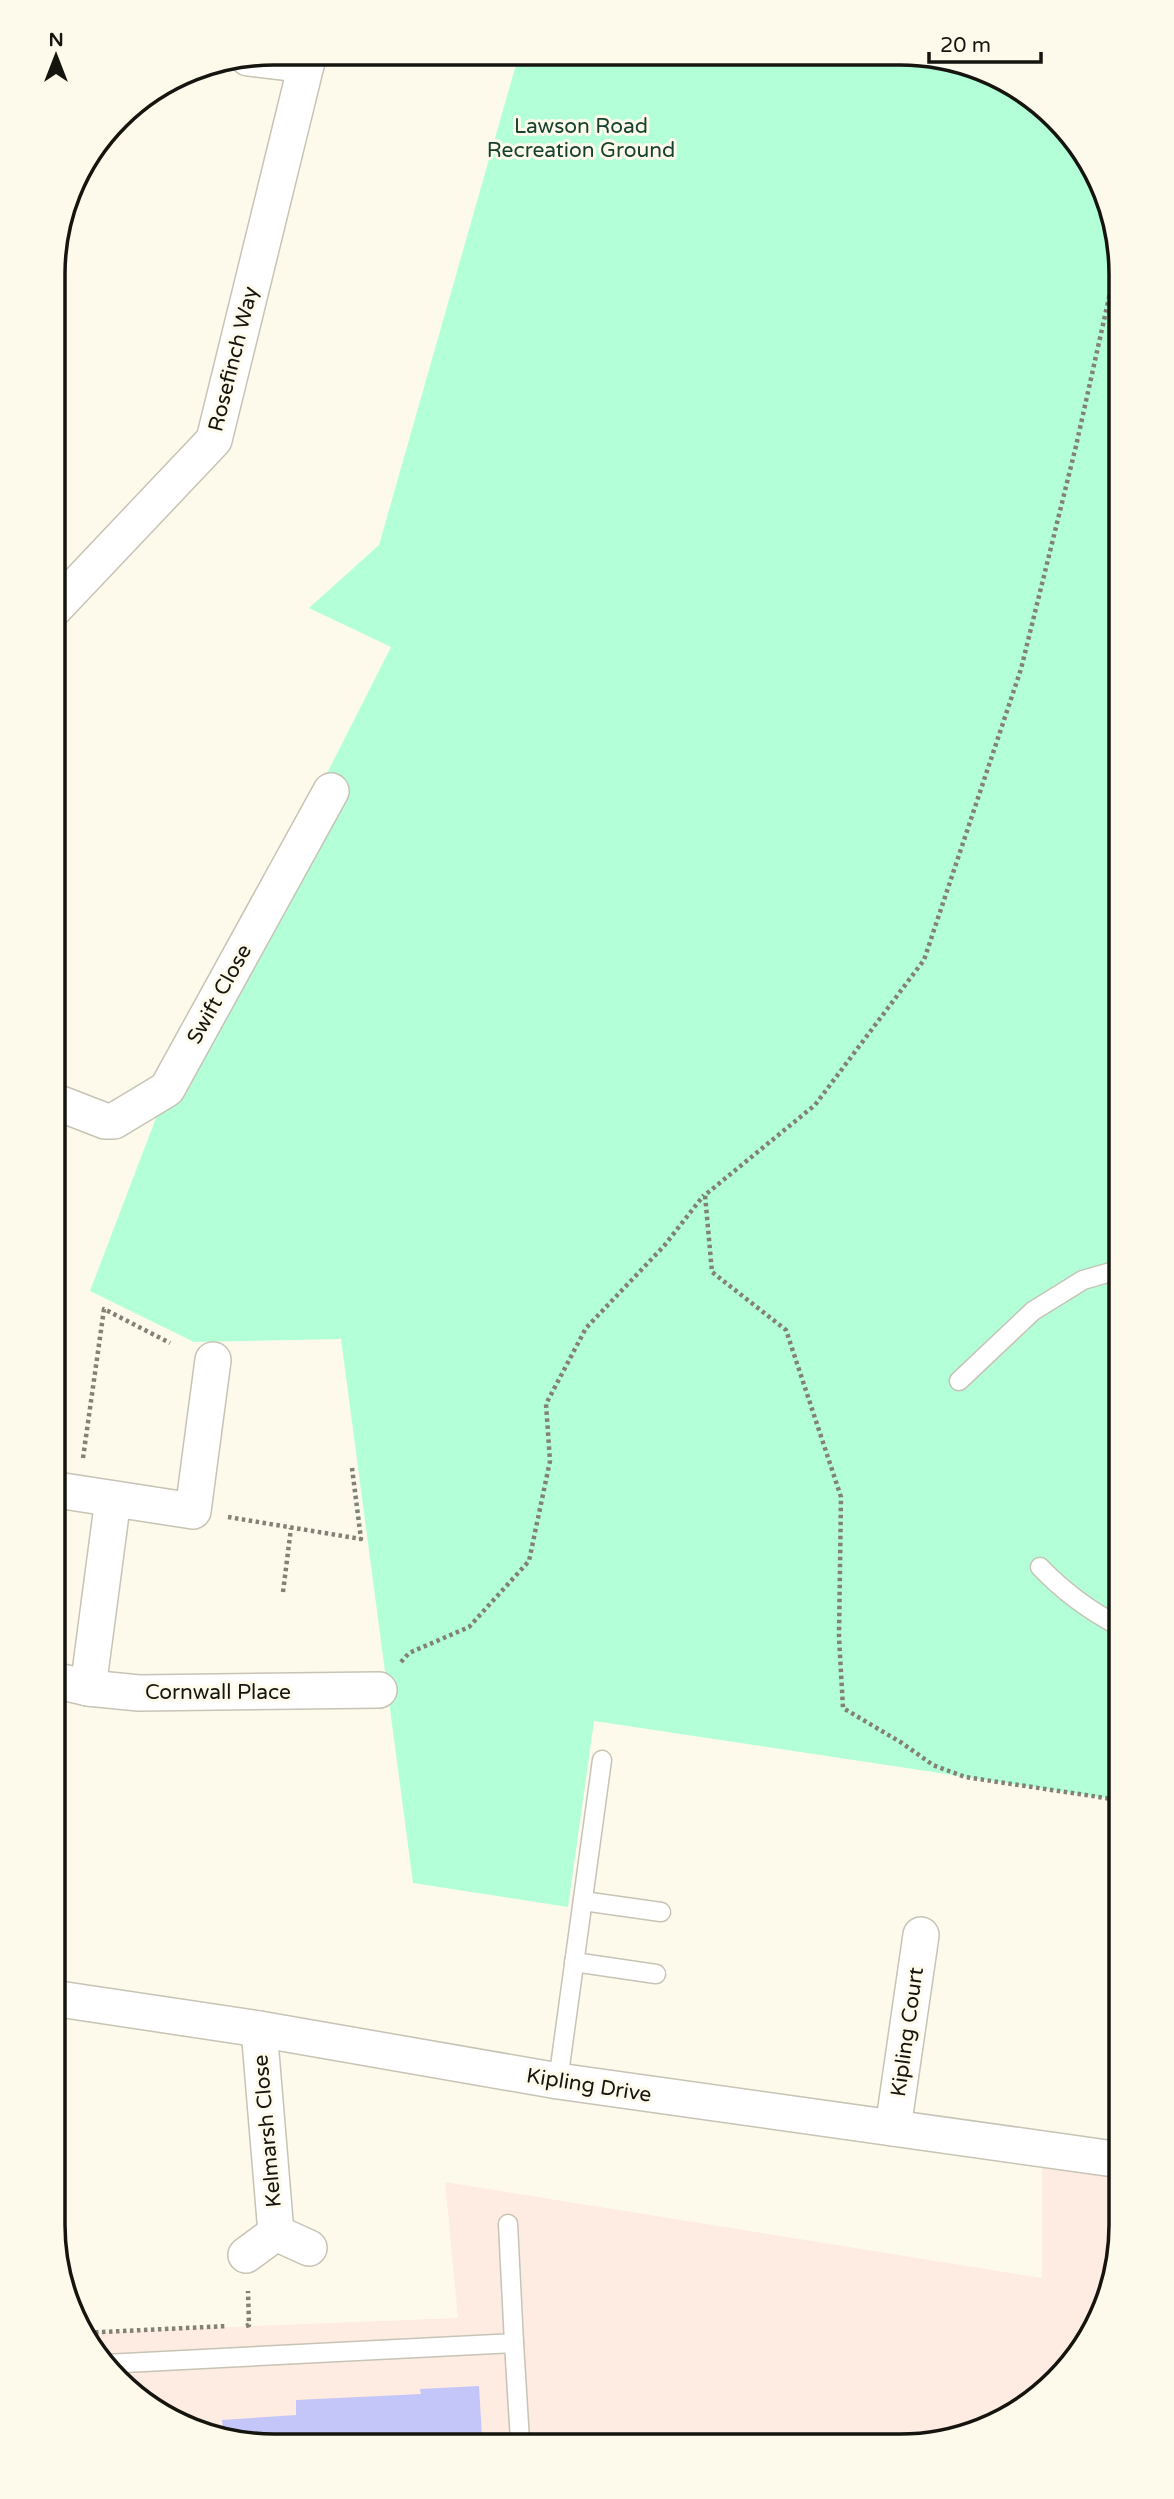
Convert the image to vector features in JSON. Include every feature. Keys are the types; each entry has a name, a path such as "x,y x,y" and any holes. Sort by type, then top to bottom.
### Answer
{"street":[{"name":"Rosefinch Way","path":"65,597 214,440 306,65"},
{"name":"Swift Close","path":"65,1105 105,1121 114,1121 167,1089 331,791"},
{"path":"67,1492 193,1511 213,1360"},
{"path":"73,1685 113,1499"},
{"name":"Cornwall Place","path":"73,1685 139,1693 379,1690"},
{"name":"Kipling Court","path":"893,2128 921,1935"},
{"name":"Kipling Drive","path":"65,2000 259,2029 558,2081 1109,2158"},
{"name":"Kelmarsh Close","path":"259,2029 275,2233"},
{"name":"Kelmarsh Close","path":"275,2233 309,2248"},
{"name":"Kelmarsh Close","path":"246,2255 275,2233"}],"lane":[{"path":"959,1381 1033,1311 1083,1280 1109,1273"},
{"path":"1040,1567 1059,1588 1087,1609 1109,1621"},
{"path":"558,2081 602,1760"},
{"path":"583,1901 661,1912"},
{"path":"574,1962 656,1974"},
{"path":"508,2224 520,2434"},
{"path":"117,2363 514,2343"}],"path":[{"path":"379,1690 409,1653 468,1627 529,1561 550,1461 546,1404 586,1328 664,1246 705,1195 815,1105 924,960 1021,669 1076,446 1109,298"},
{"path":"705,1195 712,1272 786,1330 841,1497 839,1637 843,1708 933,1765 965,1777 1109,1799"},
{"path":"67,1492 104,1309 170,1343"},
{"path":"193,1511 360,1539 352,1468"},
{"path":"283,1592 291,1528"},
{"path":"95,2332 249,2325 246,2255"}],"shaded area":[{"path":"1042,2149 1109,2158 1109,2239 1105,2266 1093,2305 1066,2353 1028,2391 993,2413 954,2427 900,2434 260,2434 207,2423 181,2413 158,2399 126,2373 95,2332 458,2318 445,2182 1042,2278"}],"green space":[{"name":"Lawson Road Recreation Ground","path":"516,65 914,65 941,69 993,86 1028,108 1066,146 1081,169 1102,220 1109,274 1109,1798 594,1721 568,1907 413,1883 341,1339 194,1342 90,1291 167,1089 391,647 309,608 379,545"}],"building":[{"path":"479,2386 482,2434 260,2434 223,2427 222,2420 296,2415 296,2400 421,2394 420,2389"}]}
